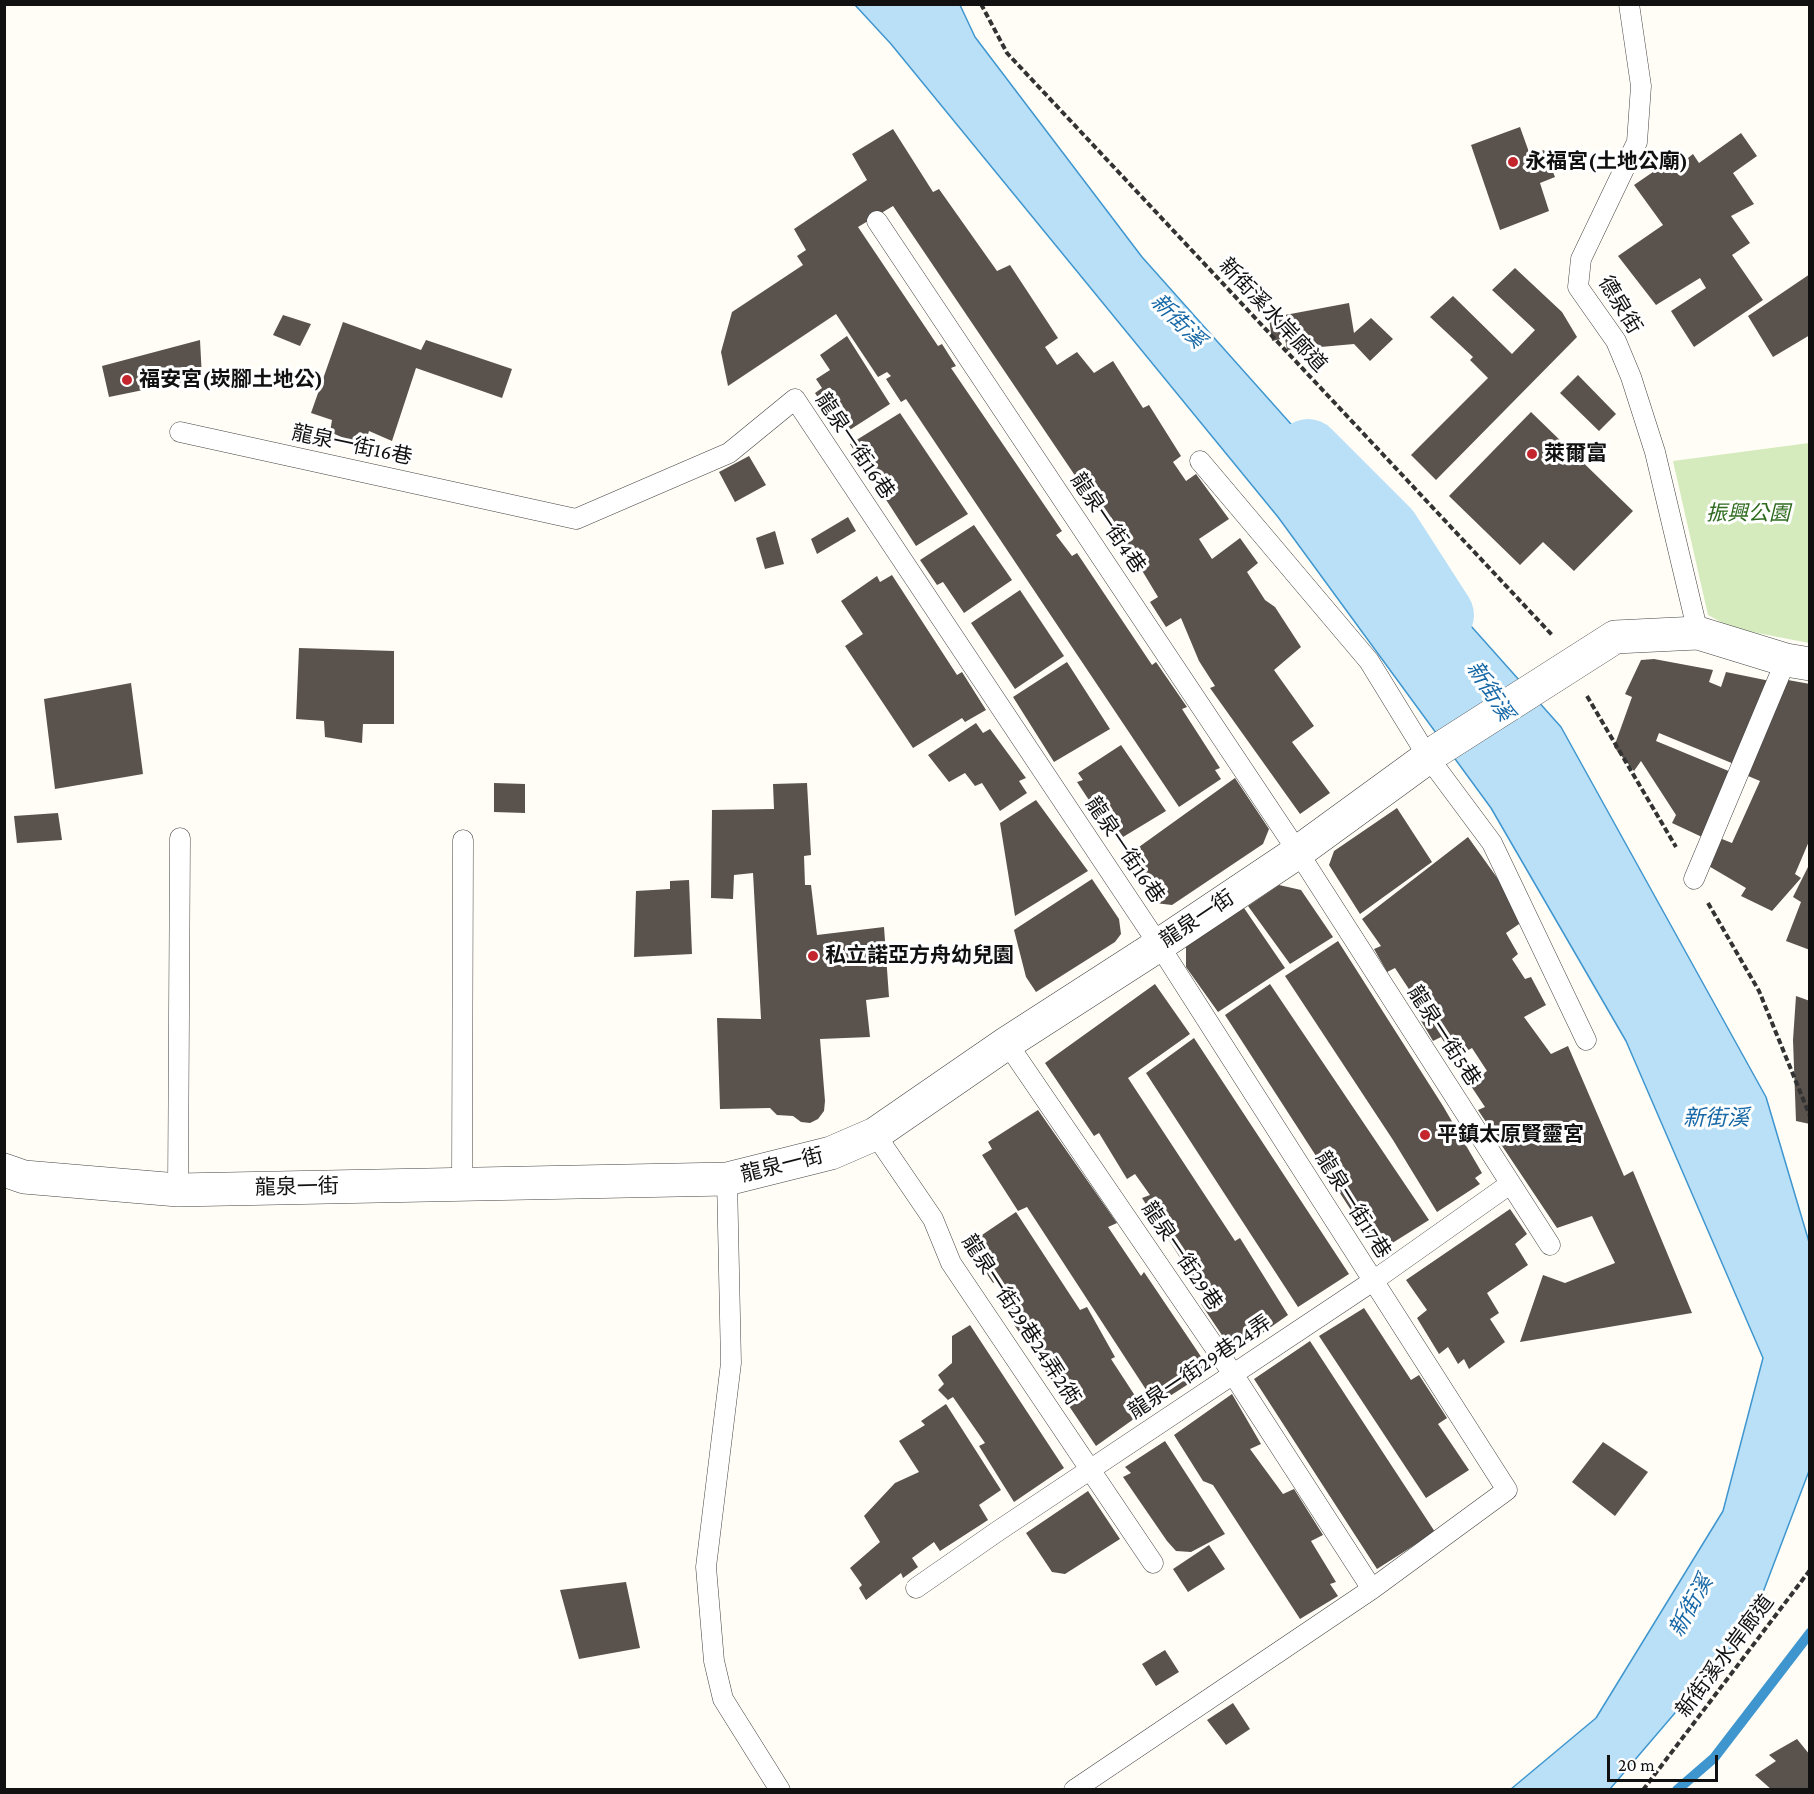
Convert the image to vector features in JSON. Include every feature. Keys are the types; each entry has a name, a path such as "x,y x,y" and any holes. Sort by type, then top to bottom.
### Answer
{"street":[{"name":"龍泉一街","path":"4,1170 24,1177 178,1190 727,1179 831,1153 875,1134 1007,1043 1160,945 1298,852 1433,753 1563,652 1615,638 1698,633"},
{"path":"1698,633 1798,662"}],"lane":[{"name":"德泉街","path":"1629,4 1641,86 1636,142 1581,259 1578,287 1616,341 1631,377 1655,452 1698,633"},
{"name":"龍泉一街4巷","path":"877,221 1298,852"},
{"name":"龍泉一街16巷","path":"180,432 576,519 729,453 795,399 1160,945"},
{"path":"1200,461 1369,661 1433,753 1492,843 1586,1040"},
{"path":"1694,879 1798,662"},
{"path":"178,1190 180,838"},
{"path":"462,1184 464,840"},
{"name":"龍泉一街5巷","path":"1298,852 1550,1245"},
{"name":"龍泉一街17巷","path":"1160,945 1507,1490 1372,1589"},
{"name":"龍泉一街29巷","path":"1007,1043 1233,1374 1372,1589"},
{"name":"龍泉一街29巷24弄2衖","path":"875,1134 933,1219 951,1263 1153,1563"},
{"path":"727,1179 731,1363 706,1568 713,1650 723,1699 780,1790"},
{"name":"龍泉一街29巷24弄","path":"916,1588 1372,1281 1510,1184"},
{"path":"1074,1790 1372,1589"}],"path":[{"name":"新街溪水岸廊道","path":"981,4 1007,53 1563,652"},
{"name":"新街溪水岸廊道","path":"1643,1790 1809,1570"}],"green space":[{"name":"振興公園","path":"1809,443 1809,643 1732,628 1708,615 1673,461"}],"water":[{"name":"新街溪","path":"855,5 960,5 975,37 1142,257 1561,727 1766,1097 1809,1242 1809,1471 1751,1624 1610,1789 1511,1789 1596,1718 1723,1511 1763,1358 1626,1041 1491,808 1278,517 891,44"}],"building":[{"path":"1520,127 1530,155 1544,150 1555,177 1540,183 1549,211 1500,230 1471,145"},
{"path":"893,129 933,192 939,189 997,271 1010,265 1058,338 1045,347 1057,365 1077,352 1094,373 1113,361 1143,408 1149,405 1181,456 1173,462 1186,481 1196,474 1229,519 1199,539 1212,559 1240,538 1258,563 1247,572 1265,600 1275,607 1301,647 1274,670 1314,726 1292,742 1330,793 1300,814 1210,688 1215,686 1199,661 1181,618 1166,627 1150,602 1158,597 1129,549 1123,552 1111,529 1117,526 1111,517 1105,520 893,206 858,227 938,346 942,344 956,366 951,368 1062,531 1056,535 1072,556 1077,553 1152,665 1156,662 1187,707 1182,709 1220,768 1215,770 1221,779 1179,807 906,399 901,402 886,379 891,376 887,372 878,377 836,314 728,386 721,352 732,312 803,265 797,256 806,250 794,229 867,180 852,154"},
{"path":"1741,133 1757,156 1733,173 1754,204 1731,216 1750,243 1732,255 1763,300 1694,347 1671,311 1706,288 1700,278 1656,305 1618,256 1663,225 1634,185 1669,161 1674,169 1693,154 1699,163"},
{"path":"1515,268 1562,312 1577,337 1436,480 1411,455 1488,378 1470,360 1473,357 1430,317 1453,296 1512,354 1535,330 1492,290"},
{"path":"1810,274 1810,335 1773,357 1748,316"},
{"path":"1349,303 1354,333 1371,318 1393,339 1370,361 1354,344 1287,350 1285,338 1272,341 1269,318"},
{"path":"283,315 311,324 300,346 273,335"},
{"path":"343,322 421,350 426,340 512,369 502,398 416,368 392,441 369,431 364,447 330,432 332,420 311,413"},
{"path":"847,336 890,404 848,431 843,421 836,425 815,393 822,388 816,379 830,370 820,355"},
{"path":"200,340 202,378 109,397 102,366"},
{"path":"1578,375 1616,414 1599,431 1560,393"},
{"name":"萊爾富","path":"1531,412 1633,511 1574,571 1543,542 1520,565 1449,496"},
{"path":"900,413 968,514 916,546 850,444"},
{"path":"749,456 766,485 735,502 719,472"},
{"path":"848,517 856,531 817,554 811,539"},
{"path":"974,525 1012,580 964,613 943,582 937,585 920,560"},
{"path":"775,531 784,564 765,569 756,538"},
{"path":"892,575 957,675 962,672 986,710 965,722 962,718 913,748 845,646 863,634 841,601 877,576 880,582"},
{"path":"1020,590 1064,656 1015,689 971,623"},
{"path":"299,648 394,651 394,724 363,724 362,743 325,737 324,721 296,719"},
{"path":"1654,659 1713,670 1709,682 1721,687 1726,672 1770,681 1734,764 1659,733 1656,741 1731,772 1702,837 1672,823 1676,815 1641,761 1634,771 1614,747 1632,697 1625,694 1641,660"},
{"path":"1067,662 1110,729 1054,762 1013,697"},
{"path":"1788,680 1810,684 1810,839 1795,874 1801,878 1772,911 1741,896 1746,888 1695,858 1707,833 1732,843 1760,781 1748,776"},
{"path":"131,683 143,774 55,789 44,699"},
{"path":"976,723 983,733 990,729 1026,778 1019,781 1027,793 1000,811 982,783 975,786 965,773 949,782 928,755"},
{"path":"1121,745 1166,811 1123,837 1116,829 1110,832 1077,782 1083,780 1078,773"},
{"path":"1235,778 1269,829 1263,844 1172,905 1155,903 1125,857"},
{"path":"494,783 525,784 525,813 494,812"},
{"name":"私立諾亞方舟幼兒園","path":"807,783 811,855 804,856 805,885 811,885 817,935 884,927 889,997 866,1000 870,1037 820,1039 824,1111 818,1119 810,1123 801,1122 793,1116 777,1115 770,1108 720,1109 717,1018 761,1019 753,873 734,875 733,899 711,898 712,810 774,809 773,784"},
{"path":"1036,800 1088,871 1015,916 1000,823"},
{"path":"1397,808 1432,862 1360,914 1329,865 1334,851"},
{"path":"58,813 62,840 17,843 14,816"},
{"path":"1468,837 1508,893 1522,922 1506,933 1518,954 1512,959 1525,979 1531,977 1546,1005 1524,1017 1551,1054 1568,1046 1624,1176 1633,1171 1692,1313 1520,1342 1543,1275 1565,1283 1615,1263 1592,1216 1557,1228 1478,1110 1485,1107 1469,1083 1487,1071 1472,1048 1454,1058 1441,1037 1433,1041 1420,1019 1426,1015 1395,968 1387,972 1374,949 1381,946 1362,919"},
{"path":"1810,863 1810,950 1786,941 1801,902 1793,897"},
{"path":"1092,879 1119,919 1121,934 1115,942 1036,992 1026,977 1014,930"},
{"path":"689,880 692,954 634,957 636,891 670,889 670,881"},
{"path":"1279,885 1301,890 1333,937 1290,964 1248,906"},
{"path":"1244,908 1285,968 1218,1012 1186,967 1186,944"},
{"path":"1338,941 1443,1106 1482,1173 1475,1178 1480,1184 1437,1212 1393,1140 1285,976"},
{"path":"1155,984 1190,1034 1128,1078 1235,1241 1240,1238 1288,1315 1234,1353 1201,1304 1214,1297 1205,1285 1200,1289 1142,1198 1150,1195 1135,1174 1127,1179 1099,1133 1094,1136 1045,1063"},
{"path":"1270,984 1429,1220 1378,1252 1225,1015"},
{"path":"1796,996 1810,1001 1810,1124 1796,1121 1793,1040"},
{"path":"1194,1038 1349,1274 1298,1307 1146,1073"},
{"path":"1038,1110 1117,1223 1108,1227 1141,1276 1144,1272 1210,1370 1156,1405 1027,1207 1018,1211 982,1155 992,1149 988,1142"},
{"path":"1510,1209 1527,1234 1515,1244 1528,1265 1487,1293 1499,1313 1490,1319 1505,1342 1469,1369 1464,1359 1458,1364 1448,1347 1439,1354 1417,1318 1427,1310 1406,1280"},
{"path":"1016,1212 1080,1310 1087,1307 1115,1357 1111,1359 1145,1411 1096,1446 994,1295 1004,1289 998,1280 993,1283 974,1255 984,1250 976,1239"},
{"path":"1364,1308 1411,1380 1419,1375 1447,1418 1438,1424 1469,1470 1426,1498 1319,1336"},
{"path":"970,1325 1064,1468 1014,1502 979,1446 985,1443 953,1397 948,1400 938,1390 944,1384 938,1375 952,1363 952,1336"},
{"path":"1310,1341 1435,1532 1377,1569 1254,1379"},
{"path":"1232,1394 1261,1444 1250,1449 1283,1494 1294,1489 1323,1535 1311,1541 1336,1582 1330,1584 1338,1596 1300,1619 1213,1485 1203,1481 1174,1435"},
{"path":"946,1404 1001,1490 979,1505 988,1520 940,1551 934,1542 912,1558 918,1567 903,1578 901,1573 866,1600 859,1588 862,1585 850,1568 880,1542 864,1516 895,1483 919,1472 899,1441 925,1425 921,1421"},
{"path":"1165,1441 1225,1534 1191,1552 1176,1551 1123,1477 1131,1473 1125,1467"},
{"path":"1603,1442 1648,1472 1615,1516 1572,1482"},
{"path":"1088,1491 1120,1539 1065,1574 1052,1572 1026,1533"},
{"path":"1209,1545 1225,1569 1188,1592 1173,1569"},
{"path":"626,1582 640,1648 579,1659 560,1590"},
{"path":"1165,1650 1179,1672 1156,1686 1142,1664"},
{"path":"1233,1703 1250,1729 1226,1745 1207,1720"},
{"path":"1797,1739 1810,1755 1810,1790 1772,1790 1755,1775 1776,1761 1769,1755"}],"waterway":[{"name":"新街溪","path":"1308,452 1387,531 1441,615"},
{"path":"1677,1790 1714,1758 1810,1633"}],"place":[{"name":"永福宮(土地公廟)","path":"1513,162"},
{"name":"福安宮(崁腳土地公)","path":"127,380"},
{"name":"萊爾富","path":"1532,454"},
{"name":"私立諾亞方舟幼兒園","path":"813,956"},
{"name":"平鎮太原賢靈宮","path":"1425,1135"}]}
